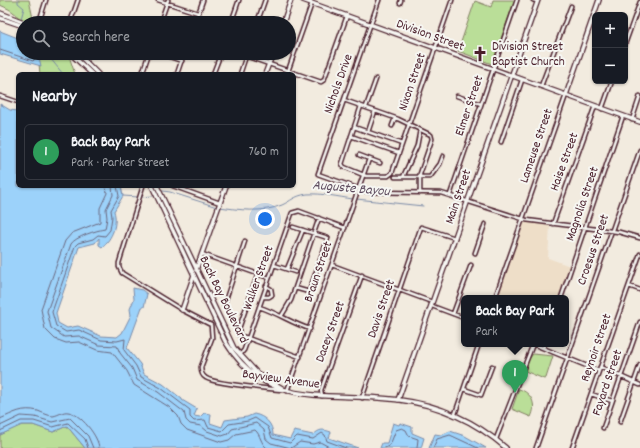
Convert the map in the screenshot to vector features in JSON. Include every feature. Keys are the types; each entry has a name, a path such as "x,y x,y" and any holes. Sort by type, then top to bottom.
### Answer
{"main road":[{"path":"285,16 291,0"},
{"name":"Division Street","path":"302,0 640,122"},
{"name":"Main Street","path":"398,400 468,202 536,0"},
{"name":"Lameuse Street","path":"566,95 599,0"},
{"path":"0,13 16,22"},
{"path":"0,18 16,21"},
{"path":"77,60 90,72"},
{"path":"84,60 96,72"},
{"path":"266,72 270,60"},
{"name":"Back Bay Boulevard","path":"153,188 225,341 236,357 256,376 278,388 288,391"},
{"name":"Back Bay Boulevard","path":"158,188 229,339 239,355 257,372 288,391"},
{"path":"182,310 225,188"},
{"path":"191,259 196,260 201,256"},
{"path":"190,288 196,287 200,289"},
{"name":"Bayview Avenue","path":"288,391 322,397 398,400 455,414 474,424 506,448"}],"street":[{"path":"41,16 46,0"},
{"path":"72,16 78,0"},
{"path":"158,0 198,13"},
{"path":"197,16 203,0"},
{"path":"233,16 239,0"},
{"path":"259,16 265,0"},
{"name":"Nichols Drive","path":"359,189 318,174 379,0"},
{"name":"Nixon Street","path":"364,175 390,175 409,125 452,0"},
{"name":"Elmer Street","path":"450,195 517,0"},
{"path":"162,16 167,2"},
{"path":"628,36 640,2"},
{"path":"296,48 312,4"},
{"path":"541,87 571,6"},
{"path":"296,73 319,82 324,80 347,16"},
{"path":"144,72 147,60"},
{"path":"178,72 182,61 179,60"},
{"path":"214,72 218,60"},
{"path":"241,72 244,60"},
{"path":"260,60 293,72"},
{"path":"288,70 292,60"},
{"path":"366,107 376,79"},
{"path":"501,142 522,80"},
{"path":"602,109 611,84"},
{"name":"Lameuse Street","path":"496,295 566,95"},
{"path":"0,96 16,101"},
{"path":"457,96 481,104"},
{"path":"632,120 640,96"},
{"path":"344,100 395,118 431,135 432,139 420,177 420,193"},
{"path":"362,106 342,164 346,168 364,175"},
{"name":"Haise Street","path":"553,224 595,106"},
{"path":"368,132 375,111"},
{"name":"Magnolia Street","path":"562,295 623,116"},
{"path":"392,126 395,118"},
{"path":"354,127 402,144"},
{"path":"403,177 415,150 420,130"},
{"path":"351,136 399,153"},
{"name":"Croesus Street","path":"536,448 640,150"},
{"path":"359,155 380,163"},
{"path":"395,177 431,176 440,164 443,156"},
{"name":"Braun Street","path":"288,391 369,159"},
{"name":"Bayview Avenue","path":"142,188 119,263 119,269 126,276 182,310 206,321 211,325 213,330 212,338 201,367 203,376 217,382 288,391"},
{"path":"178,188 220,204"},
{"path":"359,189 371,192 442,193 523,219 611,232 640,238"},
{"name":"Walker Street","path":"239,355 244,350 292,213 299,211 345,228"},
{"path":"282,315 290,304 319,218"},
{"path":"475,253 485,224"},
{"path":"293,227 328,238 310,290 306,292 295,288"},
{"name":"Davis Street","path":"362,398 421,227 455,238"},
{"path":"286,269 303,230"},
{"path":"224,306 245,241"},
{"name":"Reynoir Street","path":"572,448 640,254"},
{"path":"201,256 237,266 269,278"},
{"path":"274,265 295,272"},
{"path":"332,265 399,289 461,317"},
{"path":"454,314 471,265"},
{"path":"258,274 239,330 239,335 300,357"},
{"name":"Dacey Street","path":"322,397 321,390 362,276"},
{"path":"263,297 269,298 272,295 271,289 266,286"},
{"path":"629,286 640,290"},
{"path":"259,307 282,315 291,322 310,329"},
{"name":"Fayard Street","path":"603,428 640,322"},
{"path":"455,414 478,347"},
{"path":"496,440 532,347"},
{"path":"543,348 599,371"},
{"path":"620,422 640,365"},
{"path":"464,389 481,395 492,366"},
{"path":"600,368 640,385"},
{"path":"591,394 612,401"}],"shaded area":[{"path":"524,222 550,226 548,258 570,266 560,295 498,295"}],"green space":[{"path":"0,0 29,0 32,16 18,16 0,5"},
{"path":"493,0 515,0 492,64 458,51 475,1 491,7"},
{"path":"39,60 70,60 74,72 40,72"},
{"path":"533,354 553,356 546,378 544,379 525,371 529,359"},
{"path":"519,389 527,393 532,400 533,413 531,417 512,409"},
{"path":"21,425 33,425 53,432 67,426 85,448 0,448 0,435"}],"water":[{"path":"0,31 16,37 16,59 0,54"},
{"path":"20,60 40,60 41,66"},
{"path":"0,104 10,110 16,111 16,188 121,188 123,196 114,211 115,226 109,240 102,247 99,245 99,238 95,243 79,247 56,313 58,323 67,328 78,326 101,336 117,337 122,333 131,315 130,309 134,299 133,288 142,290 147,294 144,307 142,307 127,348 140,364 144,374 163,384 182,400 197,409 194,416 200,417 204,413 211,414 210,423 222,427 225,420 247,417 254,414 268,421 272,427 273,435 290,439 294,431 313,435 321,430 325,430 331,432 329,438 358,448 85,448 67,426 53,432 33,425 22,425 0,435"},
{"path":"393,423 399,425 400,423 412,427 412,433 424,438 421,448 380,448 382,443 387,443"},
{"path":"450,431 465,436 486,448 429,448 435,434 441,435"}],"waterway":[{"path":"18,0 18,3 24,8 22,16"},
{"path":"52,60 61,72"},
{"name":"Auguste Bayou","path":"163,191 217,207"},
{"name":"Auguste Bayou","path":"220,207 243,210 275,208 296,197 307,194 353,199"},
{"name":"Auguste Bayou","path":"123,196 138,197"},
{"name":"Auguste Bayou","path":"141,197 153,196"},
{"name":"Auguste Bayou","path":"356,199 423,206"}],"place":[{"name":"Division Street Baptist Church","path":"480,54"},
{"name":"Back Bay Park","path":"515,393"}]}
